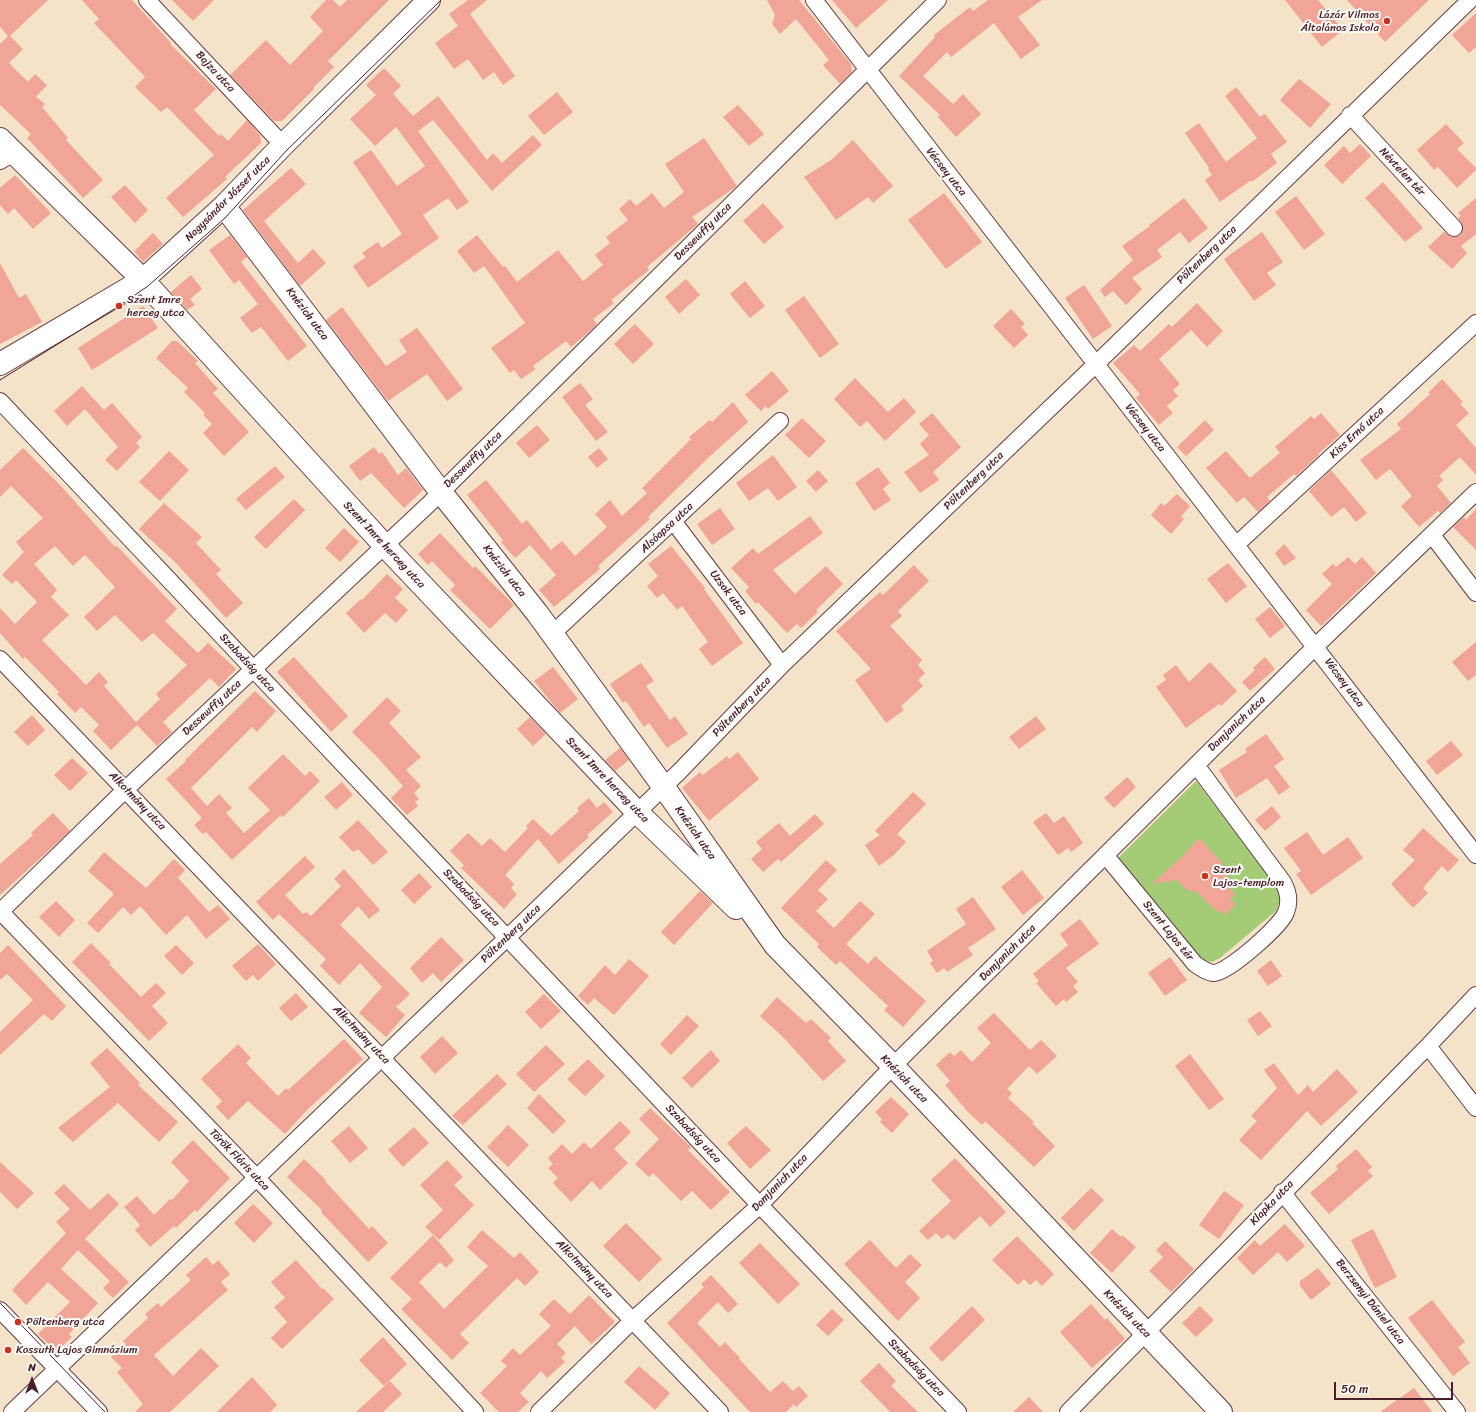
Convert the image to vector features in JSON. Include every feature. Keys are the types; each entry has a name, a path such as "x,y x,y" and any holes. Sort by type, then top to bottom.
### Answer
{"street":[{"name":"Bajza utca","path":"147,0 283,145"},
{"name":"Nagysándor József utca","path":"0,364 143,280 224,206 283,145 429,0"},
{"name":"Vécsey utca","path":"814,0 1095,365 1237,544 1476,855"},
{"name":"Dessewffy utca","path":"0,911 126,789 385,546 938,0"},
{"name":"Pöltenberg utca","path":"12,1412 508,937 637,812 782,665 1095,365 1350,115 1470,0"},
{"name":"Névtelen tér","path":"1350,115 1454,228"},
{"name":"Szent Imre herceg utca","path":"5,151 143,280 385,546 637,812 775,945"},
{"name":"Knézich utca","path":"224,206 440,491 552,634 663,786 775,945 1221,1412"},
{"name":"Kiss Ernő utca","path":"1237,544 1476,323"},
{"name":"Szabadság utca","path":"0,401 253,670 958,1412"},
{"name":"Alsóapsa utca","path":"552,634 780,421"},
{"name":"Damjanich utca","path":"539,1412 632,1320 760,1205 892,1066 1316,647 1476,492"},
{"name":"Uzsok utca","path":"673,521 782,665"},
{"path":"1432,535 1476,593"},
{"name":"Alkotmány utca","path":"0,659 126,789 720,1412"},
{"name":"Szent Lajos tér","path":"1106,856 1195,964 1203,970 1213,973 1231,967 1282,920 1288,901 1287,890 1283,882 1196,765"},
{"name":"Török Flóris utca","path":"0,911 257,1178 475,1412"},
{"name":"Klapka utca","path":"1068,1412 1282,1192 1428,1046 1476,995"},
{"path":"1428,1046 1476,1108"},
{"name":"Berzsenyi Dániel utca","path":"1282,1192 1457,1412"},
{"path":"0,1310 98,1412"}],"green space":[{"path":"1196,781 1280,890 1280,900 1277,910 1220,958 1212,962 1201,960 1116,860"}],"building":[{"path":"0,0 48,0 10,36 23,49 9,63 28,82 35,74 47,85 36,97 45,104 42,107 68,138 66,140 103,180 83,198 27,138 31,134 0,105 0,44 8,36 0,27"},
{"path":"82,0 132,0 171,43 170,44 216,89 194,110 219,136 221,134 228,141 247,120 260,135 261,143 225,177 227,179 183,217 166,198 214,155 167,107 161,112 135,87 145,77 94,23 99,19"},
{"path":"172,0 214,0 193,21"},
{"path":"326,0 333,0 340,7 347,0 389,0 328,61 334,67 313,88 314,89 282,121 274,121 230,75 266,40 290,65 323,31 310,17"},
{"path":"468,0 487,0 470,14 515,76 503,85 494,72 483,80 468,59 454,69 435,43 458,26 449,14"},
{"path":"767,0 799,0 851,64 852,72 840,84 823,65 829,60 796,19 780,34 772,24 775,15"},
{"path":"832,0 888,0 856,28"},
{"path":"988,0 1042,0 1018,17 1040,45 1021,59 994,23 951,57 947,52 923,76 953,104 963,94 981,114 956,137 938,117 940,115 899,76 935,37 934,35 970,7 973,11"},
{"path":"1285,0 1318,0 1343,30 1322,47"},
{"name":"Lázár Vilmos Általános Iskola","path":"1347,0 1429,0 1385,42"},
{"path":"1476,13 1476,47 1469,53 1452,35"},
{"path":"384,68 401,86 393,94 413,116 438,96 487,160 493,153 502,163 533,135 542,145 492,191 433,120 418,131 469,202 457,210 448,198 423,215 439,238 368,288 353,266 366,257 362,253 378,242 382,248 402,234 353,162 371,150 397,186 425,166 396,127 375,146 350,119 376,95 366,85"},
{"path":"1299,79 1331,104 1310,128 1280,100"},
{"path":"1236,87 1260,117 1265,114 1287,142 1271,154 1277,163 1253,181 1250,181 1220,202 1205,180 1212,175 1208,169 1209,168 1185,133 1199,123 1226,162 1257,138 1225,96"},
{"path":"557,92 573,112 544,135 528,116"},
{"path":"738,105 764,134 749,146 723,117"},
{"path":"1446,124 1464,143 1457,149 1476,168 1476,170 1457,188 1438,167 1434,170 1417,150"},
{"path":"704,138 737,186 692,217 698,224 647,267 649,270 611,300 614,303 593,319 597,324 571,347 566,341 533,366 536,369 521,379 514,370 510,373 491,348 525,323 484,266 474,273 457,251 477,235 503,267 505,266 517,282 558,250 583,281 603,265 595,255 610,243 606,237 628,220 619,209 630,199 636,206 652,193 664,208 684,192 665,164"},
{"path":"853,140 893,186 873,203 868,197 836,220 804,177 831,160"},
{"path":"1360,144 1371,156 1342,184 1324,165 1344,146 1350,153"},
{"path":"291,168 306,184 264,221 298,263 313,249 326,263 300,286 243,210"},
{"path":"15,175 51,213 33,229 14,208 8,214 0,205 0,188"},
{"path":"1383,182 1423,228 1405,242 1365,198"},
{"path":"125,185 148,210 135,223 111,197"},
{"path":"944,193 982,242 946,269 908,220"},
{"path":"1296,196 1325,234 1304,250 1275,212"},
{"path":"1184,198 1208,228 1189,243 1180,232 1157,250 1162,257 1132,278 1142,289 1126,305 1113,291 1105,297 1100,290 1133,260 1122,246 1150,226 1149,225"},
{"path":"1476,198 1476,234 1461,246 1467,253 1452,269 1428,247 1444,232 1452,237 1461,235 1463,226 1458,218 1461,216 1458,213"},
{"path":"763,203 784,227 764,244 743,221"},
{"path":"1262,232 1283,262 1267,273 1276,285 1254,301 1224,259"},
{"path":"153,233 163,244 143,262 134,251"},
{"path":"230,235 247,257 241,262 307,346 288,361 261,327 252,333 240,318 258,304 239,280 234,284 209,250"},
{"path":"0,263 19,298 26,294 42,322 0,344"},
{"path":"191,275 202,289 190,299 195,305 187,310 171,292"},
{"path":"686,279 700,295 679,314 665,297"},
{"path":"745,281 765,306 750,318 730,294"},
{"path":"1084,285 1112,326 1093,339 1065,298"},
{"path":"804,296 839,344 820,358 785,310"},
{"path":"1197,303 1223,331 1207,347 1191,330 1159,359 1180,384 1173,390 1178,396 1167,406 1173,413 1159,425 1136,398 1140,394 1113,363 1134,345 1140,351 1169,324 1172,327"},
{"path":"143,306 158,328 92,370 78,348"},
{"path":"342,307 386,366 407,352 399,340 417,328 463,389 447,401 427,374 388,401 326,320"},
{"path":"1011,309 1025,324 1021,327 1028,335 1014,348 993,326"},
{"path":"635,324 654,344 633,364 614,344"},
{"path":"172,341 177,341 198,361 195,363 218,389 213,393 249,432 224,456 203,433 212,424 203,415 205,413 184,392 188,388 156,358"},
{"path":"772,371 789,391 768,409 766,406 761,411 745,395"},
{"path":"855,378 888,412 904,398 916,412 885,441 867,421 860,427 834,399"},
{"path":"1442,379 1463,402 1460,404 1469,413 1456,425 1476,448 1476,475 1460,457 1439,476 1443,480 1437,486 1451,503 1440,513 1438,511 1419,527 1401,506 1412,496 1390,469 1376,480 1360,460 1401,429 1397,424 1430,394 1428,393"},
{"path":"580,383 593,399 585,405 608,432 596,441 562,397"},
{"path":"82,386 104,410 112,403 142,437 136,443 140,447 117,471 105,460 118,447 85,409 67,426 54,411"},
{"path":"733,402 748,422 708,458 648,517 650,519 598,566 600,569 554,607 539,590 556,575 530,545 515,558 501,542 503,540 467,495 486,480 522,524 527,520 551,550 562,541 575,556 607,527 595,514 610,500 622,516 647,493 642,488 691,439 689,437 710,420 712,422"},
{"path":"932,413 961,447 933,472 939,480 920,493 904,472 929,455 920,444 929,435 919,424"},
{"path":"1321,413 1340,435 1296,476 1294,474 1267,497 1270,501 1258,512 1244,497 1237,503 1206,468 1226,451 1250,478 1280,453 1275,447 1311,416 1314,419"},
{"path":"802,418 826,441 809,458 785,435"},
{"path":"1205,420 1214,430 1186,456 1177,447"},
{"path":"537,425 550,440 529,458 516,443"},
{"path":"374,447 379,454 382,452 398,475 406,468 423,490 404,508 371,473 360,481 349,466"},
{"path":"23,448 61,486 115,547 116,545 177,609 165,621 198,653 208,643 236,669 219,687 210,678 163,722 172,732 157,746 137,725 111,750 93,731 99,725 81,707 75,713 57,694 59,692 25,657 23,659 0,633 0,608 15,624 37,602 16,580 12,584 2,575 24,552 16,542 43,518 11,486 0,497 0,470","holes":["55,546 73,566 85,555 115,587 84,617 97,631 115,615 142,642 153,633 187,665 156,694 160,699 136,722 104,686 108,682 99,672 86,685 42,640 69,615 51,597 57,590 34,564"]},
{"path":"599,448 608,459 597,468 588,457"},
{"path":"169,451 189,470 160,501 139,482"},
{"path":"773,455 797,487 778,501 768,488 749,501 736,483"},
{"path":"275,466 285,477 246,510 236,499"},
{"path":"878,467 890,483 883,489 891,500 874,511 855,483"},
{"path":"818,470 828,481 816,492 806,481"},
{"path":"1331,470 1367,513 1356,522 1344,507 1331,517 1309,491"},
{"path":"1177,494 1190,506 1181,517 1184,519 1171,534 1151,515 1161,503 1164,506"},
{"path":"294,499 305,510 266,549 254,537"},
{"path":"164,503 202,537 196,543 221,570 216,574 243,603 226,618 176,563 139,529"},
{"path":"720,508 735,529 712,545 697,524"},
{"path":"1476,509 1476,550 1453,527 1464,517 1466,520"},
{"path":"810,516 823,533 773,570 795,594 826,566 843,584 816,610 818,612 801,628 797,624 787,633 758,602 756,604 745,591 749,587 731,568 753,548 758,554"},
{"path":"344,528 359,542 340,562 325,548"},
{"path":"440,533 473,568 475,566 514,605 490,629 450,590 455,585 432,561 428,565 418,554"},
{"path":"1284,544 1296,558 1284,566 1275,553"},
{"path":"671,546 705,588 704,589 743,643 712,666 699,649 708,642 682,606 677,610 663,593 657,598 647,586 658,576 648,564"},
{"path":"1348,557 1355,564 1362,557 1376,573 1321,626 1306,610 1332,584 1322,574 1333,564 1336,567"},
{"path":"1228,563 1247,586 1226,603 1207,579"},
{"path":"914,565 929,581 898,611 902,616 890,626 922,660 918,665 925,673 918,680 923,686 901,706 904,710 886,723 855,680 871,669 836,631 880,592 883,595"},
{"path":"387,574 403,589 395,598 408,610 396,623 385,613 364,633 346,613 361,599 362,600"},
{"path":"1270,607 1285,626 1270,638 1255,619"},
{"path":"1476,642 1476,675 1468,681 1452,662"},
{"path":"294,657 348,716 331,732 277,672"},
{"path":"1265,657 1275,669 1250,691 1242,682 1255,670 1253,668"},
{"path":"1210,662 1237,691 1221,706 1219,704 1186,728 1156,687 1166,680 1163,675 1176,665 1189,682"},
{"path":"641,663 654,681 646,686 670,720 675,716 688,734 667,748 649,723 644,727 626,701 623,703 610,684"},
{"path":"553,667 578,699 560,713 534,681"},
{"path":"255,691 276,711 257,732 252,727 191,788 207,806 219,794 232,808 226,813 244,833 270,810 248,788 283,754 305,776 310,771 320,781 283,817 281,815 232,860 206,832 203,834 194,825 202,818 166,779 186,761 185,760"},
{"path":"387,697 401,711 389,723 421,757 406,770 421,786 414,793 419,799 415,802 418,806 407,815 391,798 403,786 352,732"},
{"path":"32,715 45,730 28,746 14,732"},
{"path":"1036,716 1046,729 1019,749 1009,737"},
{"path":"530,717 546,734 533,746 517,729"},
{"path":"1266,734 1284,759 1274,766 1290,787 1279,795 1267,778 1236,798 1219,770 1247,752 1245,749"},
{"path":"1451,741 1463,755 1437,775 1426,761"},
{"path":"620,748 629,760 615,771 605,760"},
{"path":"738,752 759,779 709,821 682,788 700,772 703,775 727,756 729,759"},
{"path":"72,758 88,773 70,791 54,775"},
{"path":"1127,777 1136,787 1114,808 1104,798"},
{"path":"342,782 353,795 336,810 324,797"},
{"path":"913,792 926,804 897,834 906,842 894,855 879,866 865,845 880,835 875,831"},
{"path":"589,798 597,808 604,802 613,812 587,835 589,837 559,864 538,839 505,875 514,884 511,888 517,894 504,909 461,868 464,865 450,851 468,833 482,846 490,838 505,852 528,828 526,826 533,819 551,836 579,811 577,808"},
{"path":"1272,806 1281,817 1265,831 1255,820"},
{"path":"53,813 70,831 0,895 0,864 33,835 31,833"},
{"path":"1046,813 1054,823 1064,816 1083,843 1071,852 1068,848 1058,855 1033,822"},
{"path":"815,814 824,824 781,862 778,859 763,872 751,859 762,849 756,842 779,823 790,836"},
{"path":"358,820 388,852 373,865 358,849 353,852 339,837"},
{"path":"1423,828 1459,860 1448,872 1442,866 1423,888 1428,893 1413,908 1391,884 1415,860 1403,850"},
{"path":"1307,832 1323,855 1348,837 1363,858 1311,895 1296,874 1301,871 1284,848"},
{"name":"Szent Lajos-templom","path":"1199,838 1221,861 1222,871 1229,878 1224,883 1235,894 1230,899 1236,904 1225,915 1219,910 1217,912 1197,892 1187,890 1177,880 1152,884 1183,856"},
{"path":"104,852 146,888 174,859 185,870 178,878 209,912 218,905 230,919 206,939 187,915 166,935 140,906 131,915 123,907 98,933 87,923 114,894 88,871"},
{"path":"305,856 315,867 285,895 303,914 306,912 311,916 341,886 334,879 344,869 380,910 369,919 358,906 340,925 410,994 396,1007 405,1015 386,1037 359,1013 382,987 360,963 339,985 320,966 326,959 279,914 273,920 256,902"},
{"path":"826,860 837,870 818,890 828,899 816,911 834,928 860,901 875,914 846,944 868,964 875,956 926,1001 903,1027 884,1010 888,1006 840,961 836,965 817,947 819,944 781,908"},
{"path":"1022,870 1044,898 1023,915 1001,887"},
{"path":"419,873 432,887 414,904 401,890"},
{"path":"700,891 713,903 674,945 661,932"},
{"path":"973,897 996,929 968,948 973,955 947,972 944,968 937,973 930,963 933,961 927,951 966,924 956,909"},
{"path":"56,901 75,920 59,937 39,917"},
{"path":"1080,919 1099,944 1066,968 1078,982 1073,986 1078,992 1066,1002 1064,999 1056,1006 1036,983 1039,981 1033,974 1068,945 1060,934"},
{"path":"441,937 464,960 441,982 433,973 422,983 410,968"},
{"path":"91,943 141,997 156,983 166,993 152,1006 168,1023 149,1041 72,962"},
{"path":"258,944 276,964 258,981 253,975 246,981 232,966"},
{"path":"8,945 66,1006 52,1021 44,1014 0,1055 0,1032 33,1000 7,974 0,980 0,953"},
{"path":"176,945 194,963 182,975 164,956"},
{"path":"1170,957 1187,980 1165,996 1148,973"},
{"path":"629,959 649,976 614,1015 594,998 588,1005 578,996 605,965 615,975"},
{"path":"1271,960 1282,976 1268,986 1257,971"},
{"path":"296,993 308,1007 291,1021 279,1008"},
{"path":"544,994 561,1011 541,1029 525,1012"},
{"path":"777,997 806,1023 811,1019 831,1038 828,1041 846,1061 823,1081 782,1036 760,1016"},
{"path":"1260,1011 1272,1026 1258,1036 1247,1020"},
{"path":"994,1013 1030,1050 1041,1040 1057,1056 1037,1074 1029,1066 1007,1089 1012,1093 1008,1098 1034,1122 1032,1123 1055,1146 1034,1167 985,1121 982,1125 967,1111 945,1085 950,1081 936,1065 950,1052 954,1056 961,1050 972,1062 991,1043 977,1028"},
{"path":"687,1015 699,1026 671,1055 660,1044"},
{"path":"442,1036 458,1053 435,1074 420,1057"},
{"path":"344,1039 363,1059 308,1109 285,1134 248,1101 228,1120 216,1107 222,1101 201,1079 238,1044 251,1058 246,1063 278,1096 286,1088 288,1090"},
{"path":"546,1045 565,1064 534,1092 516,1074"},
{"path":"107,1048 140,1083 138,1085 178,1122 159,1142 118,1103 73,1142 58,1128 110,1087 90,1063"},
{"path":"711,1050 720,1061 692,1088 682,1078"},
{"path":"1190,1054 1224,1099 1209,1110 1175,1066"},
{"path":"588,1059 605,1076 585,1096 567,1079"},
{"path":"1274,1063 1298,1095 1308,1085 1313,1092 1337,1069 1358,1092 1321,1126 1307,1111 1261,1160 1239,1140 1257,1121 1251,1116 1277,1088 1264,1070"},
{"path":"497,1074 507,1084 463,1125 452,1116"},
{"path":"539,1094 566,1121 553,1134 527,1108"},
{"path":"891,1097 909,1114 892,1133 880,1122 882,1119 875,1112"},
{"path":"650,1108 691,1147 688,1150 730,1192 711,1210 692,1191 681,1201 653,1173 649,1177 635,1164 659,1139 639,1119"},
{"path":"620,1121 631,1132 614,1149 628,1163 600,1190 592,1181 571,1202 553,1183 558,1178 548,1168 553,1164 548,1158 562,1144 572,1154 584,1142 591,1149"},
{"path":"508,1125 529,1145 508,1167 487,1147"},
{"path":"349,1126 368,1148 350,1163 331,1141"},
{"path":"746,1126 771,1150 750,1169 727,1143"},
{"path":"414,1127 429,1143 403,1167 388,1150"},
{"path":"193,1140 230,1178 197,1212 195,1210 176,1228 174,1226 150,1247 135,1230 140,1225 124,1207 137,1196 154,1215 170,1199 172,1200 189,1181 171,1162"},
{"path":"1356,1149 1372,1167 1368,1171 1373,1176 1329,1214 1310,1193 1338,1169 1336,1166"},
{"path":"955,1158 1006,1212 990,1227 980,1216 954,1240 948,1234 942,1239 936,1233 928,1240 919,1231 951,1201 931,1180"},
{"path":"304,1159 326,1180 325,1181 369,1229 372,1226 388,1243 368,1262 321,1212 322,1210 287,1177"},
{"path":"447,1160 463,1177 454,1185 474,1205 439,1240 425,1227 443,1210 420,1185"},
{"path":"0,1162 34,1193 17,1209 0,1192"},
{"path":"64,1184 90,1210 108,1193 119,1204 85,1239 129,1282 113,1298 103,1288 110,1281 78,1250 61,1269 98,1303 69,1334 72,1337 56,1352 38,1334 70,1302 48,1282 26,1305 12,1290 66,1233 56,1222 70,1209 54,1193"},
{"path":"1091,1188 1104,1200 1074,1231 1061,1218"},
{"path":"1224,1191 1244,1205 1219,1239 1199,1225"},
{"path":"253,1204 273,1223 254,1243 234,1223"},
{"path":"626,1223 662,1259 639,1282 603,1246"},
{"path":"1285,1224 1305,1246 1287,1262 1278,1252 1253,1275 1237,1258 1255,1240 1260,1246"},
{"path":"1112,1229 1136,1247 1112,1273 1090,1253"},
{"path":"1373,1229 1397,1277 1375,1288 1351,1240"},
{"path":"482,1230 514,1258 520,1252 539,1272 525,1286 517,1278 460,1334 469,1343 452,1360 401,1309 412,1299 390,1278 433,1235 454,1260 446,1268 440,1262 419,1282 444,1309 488,1266 467,1247"},
{"path":"1017,1236 1054,1274 1042,1286 1036,1280 1030,1285 1024,1279 1018,1285 992,1260"},
{"path":"870,1240 896,1268 910,1254 922,1265 905,1282 920,1298 898,1321 844,1264"},
{"path":"1165,1241 1194,1269 1171,1292 1149,1271 1163,1257 1156,1250"},
{"path":"760,1243 800,1284 778,1304 739,1263"},
{"path":"206,1257 213,1265 218,1260 230,1274 221,1282 228,1290 154,1355 173,1376 201,1348 219,1366 170,1412 135,1412 143,1404 117,1372 122,1368 111,1357 126,1344 123,1341 148,1318 145,1314 158,1303 161,1307 191,1280 186,1275"},
{"path":"296,1260 322,1289 323,1288 334,1299 282,1349 271,1338 287,1322 274,1307 285,1298 271,1282"},
{"path":"1318,1268 1331,1284 1311,1300 1300,1286 1300,1281"},
{"path":"711,1275 738,1304 728,1313 718,1302 697,1323 720,1347 725,1342 770,1392 783,1381 793,1391 799,1386 808,1396 796,1407 794,1404 786,1412 750,1412 667,1323 704,1287 701,1284"},
{"path":"589,1295 615,1322 591,1344 575,1326 557,1344 566,1353 561,1358 565,1362 547,1378 541,1371 520,1393 529,1402 518,1412 499,1412 480,1393 507,1366 501,1361 513,1348 520,1355 551,1326 539,1314 554,1299 570,1314"},
{"path":"1432,1300 1465,1342 1458,1347 1470,1363 1453,1376 1408,1318"},
{"path":"1091,1304 1105,1320 1107,1318 1125,1339 1092,1368 1060,1332"},
{"path":"972,1306 985,1320 942,1362 929,1348"},
{"path":"1200,1306 1214,1320 1196,1337 1182,1323"},
{"path":"832,1309 844,1320 828,1336 816,1325"},
{"path":"383,1337 407,1364 384,1386 359,1360"},
{"path":"879,1363 896,1381 891,1386 918,1412 890,1412 860,1381"},
{"path":"639,1366 670,1393 655,1410 624,1382"},
{"path":"252,1377 277,1405 270,1412 217,1412"},
{"path":"390,1381 402,1394 383,1412 356,1412"},
{"path":"1414,1388 1432,1412 1380,1412"},
{"path":"1029,1397 1043,1412 1013,1412"}],"tram line":[{"path":"0,380 119,306 148,286 225,218 287,150 441,0"},
{"path":"0,1303 105,1412"}],"place":[{"name":"Lázár Vilmos Általános Iskola","path":"1387,21"},
{"name":"Szent Imre herceg utca","path":"119,306"},
{"name":"Szent Lajos-templom","path":"1205,876"},
{"name":"Pöltenberg utca","path":"18,1322"},
{"name":"Kossuth Lajos Gimnázium","path":"8,1350"}]}
